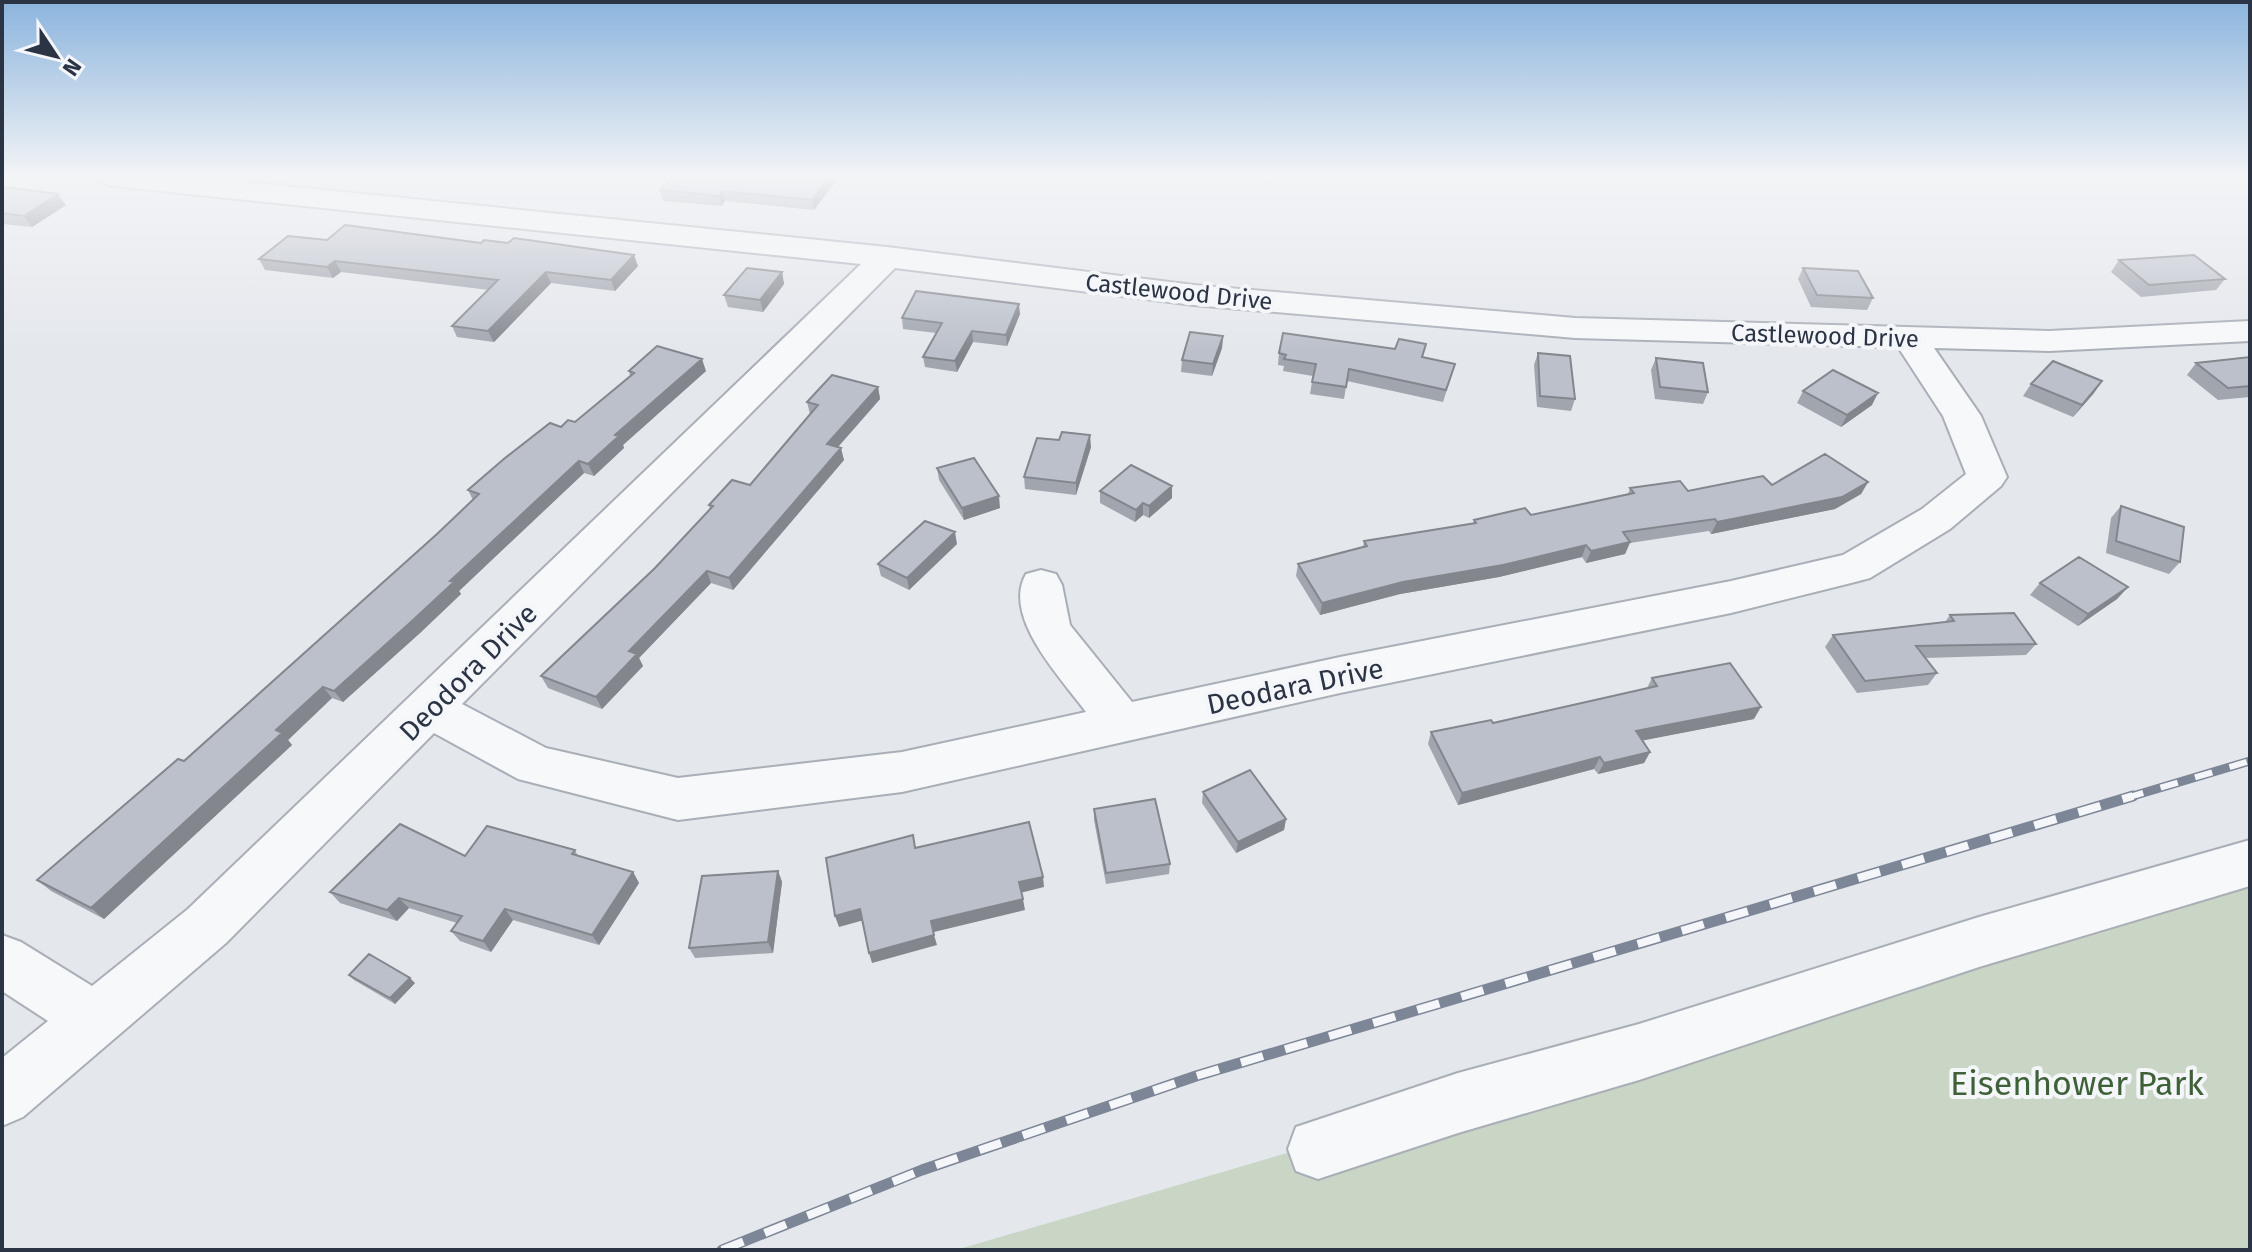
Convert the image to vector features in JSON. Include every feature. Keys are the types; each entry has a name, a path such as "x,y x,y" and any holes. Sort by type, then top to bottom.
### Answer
{"street":[{"name":"Castlewood Drive","path":"678,235 887,257 1194,295 1575,328 2049,341 2250,331"},
{"name":"Deodora Drive","path":"17,1083 207,926 887,257"},
{"name":"Deodara Drive","path":"430,709 535,765 678,799 902,772 1340,675 1731,597 1855,567 1936,519 1987,477 1962,416 1909,338"},
{"path":"1041,585 1049,630 1122,724"},
{"path":"1318,1149 1458,1103 1639,1052 1979,942 2250,863"},
{"path":"2,960 93,1019"}],"green space":[{"name":"Eisenhower Park","path":"2250,854 2250,1250 956,1250 1458,1103"}],"building":[{"path":"332,235 424,235 481,243 484,240 508,243 514,238 634,255 611,280 546,272 488,331 452,326 498,280 335,261 327,267 259,259 288,236 327,240"},
{"path":"2194,255 2225,279 2149,285 2119,260"},
{"path":"747,268 782,272 760,300 724,295"},
{"path":"1803,268 1858,271 1873,298 1817,295"},
{"path":"916,291 1019,304 1006,335 972,331 955,361 923,357 942,323 902,318"},
{"path":"1190,332 1223,336 1213,364 1182,360"},
{"path":"1283,333 1395,349 1399,339 1426,344 1422,357 1455,364 1446,390 1349,369 1346,387 1312,382 1316,364 1284,359 1286,355 1279,353"},
{"path":"657,346 702,359 615,435 619,436 588,464 579,461 450,581 454,582 334,691 323,687 276,730 282,733 91,908 37,880 178,759 184,761 437,534 479,494 468,490 505,458 550,423 561,427 568,420 575,422 634,373 629,371"},
{"path":"1538,353 1570,356 1575,399 1540,396"},
{"path":"2250,357 2250,386 2228,388 2196,363"},
{"path":"1656,358 1703,363 1708,392 1660,387"},
{"path":"2053,361 2102,381 2082,405 2031,384"},
{"path":"1833,370 1878,393 1847,415 1803,391"},
{"path":"832,375 878,387 827,444 841,448 729,578 707,571 629,651 637,654 596,697 541,676 655,568 713,506 709,505 732,480 750,485 818,405 807,402"},
{"path":"1062,432 1090,435 1076,483 1024,477 1037,438 1059,440"},
{"path":"1825,454 1868,482 1842,497 1717,522 1715,519 1623,532 1630,542 1591,551 1586,545 1503,565 1403,582 1322,603 1298,564 1367,546 1364,541 1476,523 1474,520 1525,508 1531,515 1634,493 1630,488 1680,481 1688,491 1763,476 1772,485"},
{"path":"974,458 999,496 962,508 937,468"},
{"path":"1131,465 1172,486 1149,506 1143,503 1136,510 1100,491"},
{"path":"2121,506 2184,527 2180,562 2116,541"},
{"path":"925,521 955,532 907,578 878,564"},
{"path":"2079,557 2128,587 2088,614 2040,583"},
{"path":"2014,613 2036,644 1916,646 1937,673 1865,681 1833,635 1954,621 1950,615"},
{"path":"1730,663 1761,707 1636,731 1650,752 1604,763 1600,757 1462,793 1431,732 1491,720 1493,723 1657,686 1652,678"},
{"path":"1250,770 1286,819 1238,842 1203,792"},
{"path":"1155,799 1170,864 1106,873 1094,809"},
{"path":"1029,822 1043,877 1019,882 1023,899 931,921 934,935 869,953 860,909 835,916 826,858 913,835 915,848"},
{"path":"400,824 465,856 487,826 575,850 572,854 633,872 592,935 505,909 483,941 451,931 462,916 399,898 387,910 330,892"},
{"path":"778,871 768,942 689,948 702,876"},
{"path":"369,954 410,978 390,998 349,975"}],"railway":[{"path":"2126,798 2250,761"},
{"path":"722,1250 922,1170 1196,1076 2133,796"}]}
